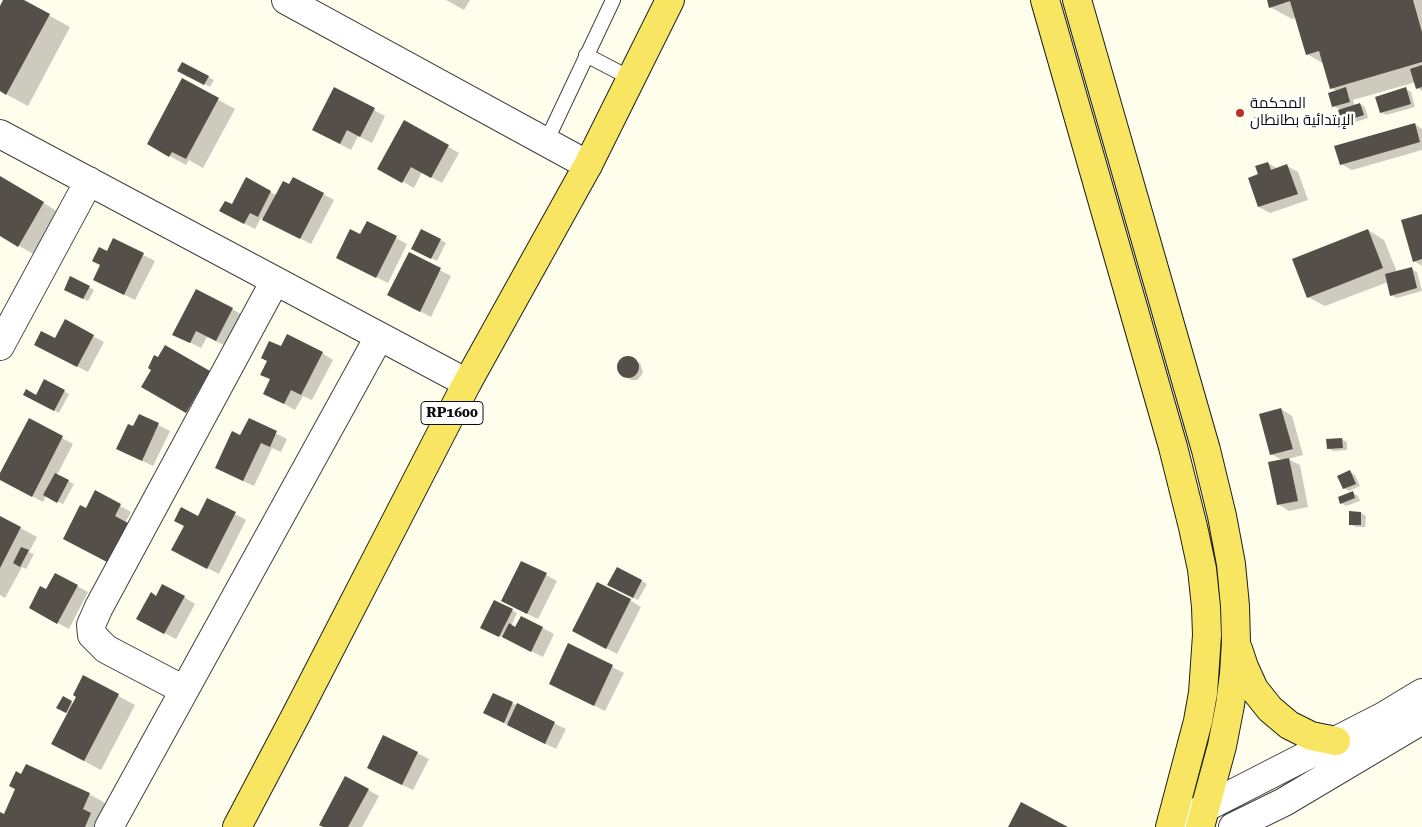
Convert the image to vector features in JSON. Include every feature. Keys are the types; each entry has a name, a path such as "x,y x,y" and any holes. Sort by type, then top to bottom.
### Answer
{"main road":[{"name":"RP1600","path":"237,827 467,383 588,165 670,0"},
{"path":"1046,0 1173,447 1202,569 1207,635 1203,692 1198,721 1171,827"},
{"path":"1076,0 1206,450 1231,564 1236,642 1230,705 1222,746 1203,818"},
{"path":"1236,642 1254,689 1270,709 1289,724 1311,736 1336,741"}],"street":[{"path":"286,0 588,165"},
{"path":"0,134 467,383"},
{"path":"0,346 89,181"},
{"path":"184,690 106,649 92,635 91,626 99,606 275,281"},
{"path":"110,827 379,336"},
{"path":"1171,827 1191,815 1203,818 1422,693"},
{"path":"1233,827 1284,802 1422,720"}],"lane":[{"path":"546,142 613,0"},
{"path":"586,55 630,78"}],"building":[{"path":"3,0 24,0 50,14 6,95 0,91 0,6"},
{"path":"1267,0 1413,0 1422,32 1422,62 1330,89 1319,51 1306,55 1290,1 1269,8"},
{"path":"182,62 209,76 204,85 177,71"},
{"path":"1422,65 1422,87 1416,89 1410,69"},
{"path":"182,78 219,98 186,159 172,152 169,157 147,144"},
{"path":"334,87 375,108 360,137 347,130 340,144 312,130"},
{"path":"1346,87 1350,102 1332,107 1328,93"},
{"path":"1406,87 1411,104 1380,113 1375,97"},
{"path":"1360,103 1364,115 1342,122 1338,110"},
{"path":"404,120 449,145 431,178 411,167 402,183 377,169"},
{"path":"1415,123 1420,142 1340,165 1334,146"},
{"path":"1268,162 1271,170 1287,164 1298,194 1258,207 1248,178 1258,174 1255,166"},
{"path":"0,176 44,202 18,247 0,236"},
{"path":"246,177 271,191 258,217 250,213 244,224 219,211 225,201 232,204"},
{"path":"293,177 324,193 300,239 262,220 283,181 289,184"},
{"path":"1422,214 1422,259 1413,262 1401,220"},
{"path":"367,221 397,236 376,278 336,258 350,229 360,234"},
{"path":"421,229 441,239 431,259 411,249"},
{"path":"1368,229 1383,268 1307,298 1292,259"},
{"path":"113,238 144,253 124,295 93,280 100,265 92,261 99,247 107,251"},
{"path":"409,252 441,268 420,312 387,295"},
{"path":"1412,267 1417,288 1390,296 1385,274"},
{"path":"70,276 90,286 83,299 64,290"},
{"path":"196,289 233,308 216,341 196,331 190,343 172,335"},
{"path":"65,319 94,335 77,367 34,345 41,331 55,338"},
{"path":"287,334 323,352 301,395 291,390 284,404 263,394 270,379 260,375 267,361 261,358 269,341 281,346"},
{"path":"165,345 210,371 186,413 141,387 151,370 148,368 154,355 158,357"},
{"path":"628,356 638,363 639,367 632,377 628,378 618,371 617,367 624,357"},
{"path":"44,379 65,390 54,411 23,395 26,389 36,395"},
{"path":"1281,408 1293,449 1270,455 1259,414"},
{"path":"139,414 159,423 142,461 116,449 128,424 133,426"},
{"path":"29,418 63,436 32,497 0,480 0,473"},
{"path":"249,418 277,431 270,447 261,443 243,481 215,468 232,431 240,435"},
{"path":"1342,438 1343,448 1327,449 1326,439"},
{"path":"1289,458 1298,501 1277,505 1268,462"},
{"path":"1350,470 1356,484 1343,489 1337,476"},
{"path":"55,473 69,480 57,503 43,495"},
{"path":"95,490 121,504 115,516 128,523 107,562 63,539 80,505 86,508"},
{"path":"1353,491 1355,498 1340,504 1338,497"},
{"path":"207,498 236,512 207,569 171,550 184,526 174,521 181,507 198,516"},
{"path":"1349,511 1361,512 1361,525 1349,525"},
{"path":"0,516 21,527 0,568"},
{"path":"21,547 29,550 20,567 13,563"},
{"path":"521,561 547,573 527,614 501,601"},
{"path":"617,567 642,580 633,598 607,585"},
{"path":"55,573 78,585 57,624 29,608 40,586 46,589"},
{"path":"597,582 631,599 606,649 572,631"},
{"path":"162,584 185,596 164,634 136,619 151,592 156,596"},
{"path":"494,600 513,609 499,637 480,628"},
{"path":"521,616 543,627 531,652 502,637 509,623 515,627"},
{"path":"568,643 613,665 594,706 549,684"},
{"path":"83,675 119,694 84,761 51,744 76,697 73,695"},
{"path":"493,693 513,702 504,723 483,713"},
{"path":"63,696 72,701 66,713 56,708"},
{"path":"517,703 555,722 545,744 507,725"},
{"path":"383,735 418,752 402,785 367,768"},
{"path":"26,764 90,793 83,809 91,813 85,827 0,827 0,812 4,814 15,789 9,786 16,771 21,774"},
{"path":"345,776 369,789 348,827 323,827 319,825"},
{"path":"1021,802 1068,827 1008,827"}],"place":[{"name":"المحكمة الإبتدائية بطانطان","path":"1240,113"}]}
